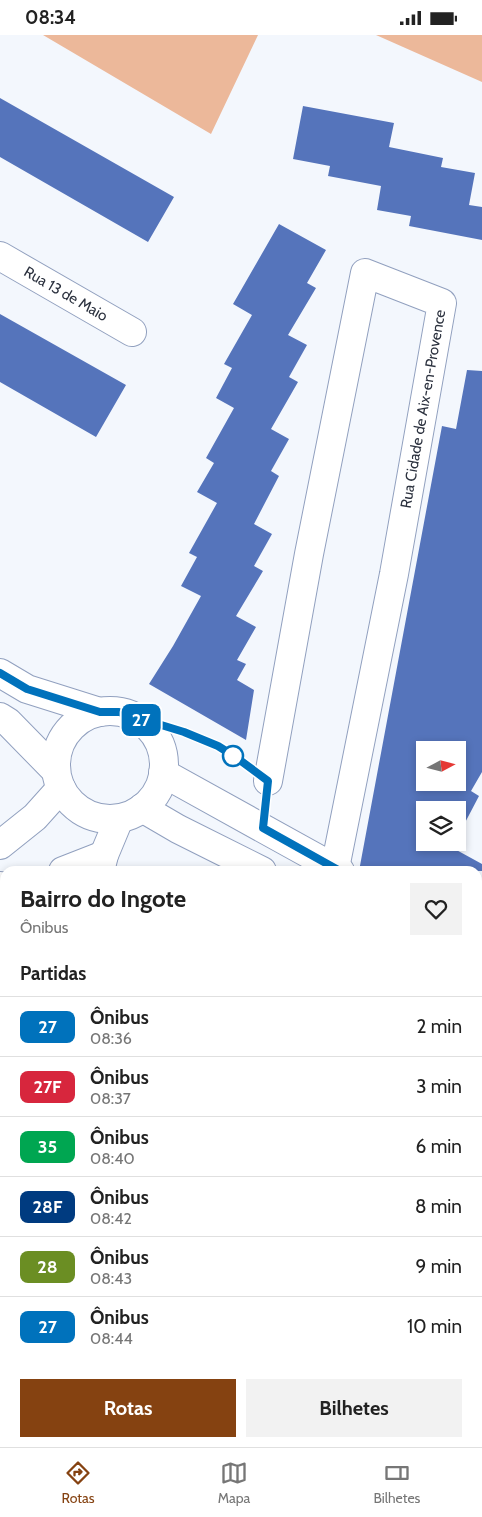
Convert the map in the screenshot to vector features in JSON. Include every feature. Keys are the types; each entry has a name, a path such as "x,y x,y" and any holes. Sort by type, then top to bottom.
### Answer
{"street":[{"name":"Rua 13 de Maio","path":"0,256 132,332"},
{"name":"Rua Cidade de Aix-en-Provence","path":"268,781 309,554 365,273 442,303 394,574 338,866"},
{"path":"0,673 27,689 100,712 119,712 136,718 149,728 158,742 163,757 163,773 156,793 131,813 102,863 87,866"},
{"path":"0,845 36,817 59,779 57,755 67,733 85,718 100,712"},
{"path":"0,717 8,722 59,779 70,802 84,813 102,819 131,813 178,829 252,866"},
{"path":"163,773 330,866"}],"shaded area":[{"path":"43,35 258,35 211,134"},
{"path":"376,35 482,35 482,82"}],"building":[{"path":"0,98 174,197 148,242 0,157"},
{"path":"303,106 394,123 389,147 443,158 441,167 475,173 469,205 482,207 482,240 409,226 411,216 377,210 381,186 328,176 330,166 293,159"},
{"path":"279,224 326,250 307,283 316,288 288,335 307,345 289,377 298,382 271,429 289,439 271,471 279,476 254,524 272,534 254,566 263,571 236,616 256,627 237,660 246,664 237,680 254,690 246,740 149,684 201,596 181,586 197,557 189,553 217,503 197,492 214,463 206,458 234,408 216,398 232,368 224,364 252,315 233,304"},
{"path":"0,314 126,385 96,437 0,382"},
{"path":"467,370 482,371 482,772 471,791 479,796 466,821 466,801 416,801 416,851 458,851 482,864 482,866 360,866 442,426 456,429"}],"bus line":[{"name":"27","path":"0,673 27,689 100,712 119,712 184,732 218,746 268,781 263,828 331,866"}]}
